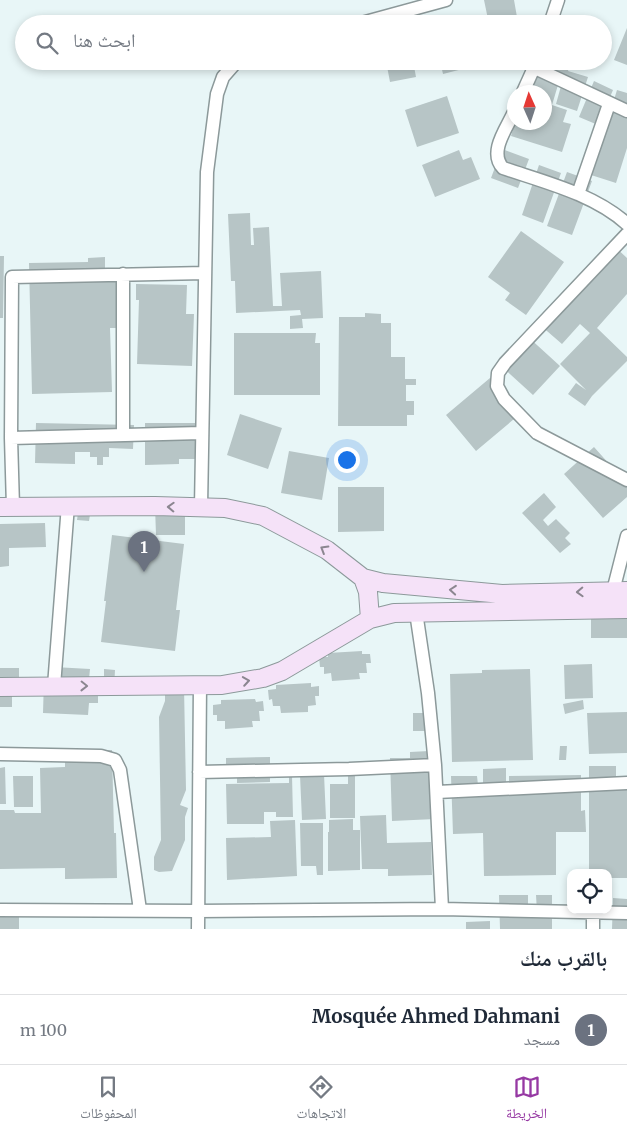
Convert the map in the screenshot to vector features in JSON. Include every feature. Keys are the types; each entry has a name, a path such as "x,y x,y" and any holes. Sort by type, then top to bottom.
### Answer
{"street":[{"path":"391,15 446,0"},
{"path":"553,15 558,0"},
{"path":"201,508 207,172 217,94 223,77 228,70"},
{"path":"526,85 534,70"},
{"path":"545,70 609,104 627,111"},
{"path":"578,194 609,104"},
{"path":"507,127 496,154 499,164 503,168 578,194 614,212 627,224"},
{"path":"627,234 505,363 498,373 497,386 504,399 537,433 627,480"},
{"path":"205,273 6,277 11,438 6,507 225,508 263,516 327,550 363,578 383,583 502,594 543,602 619,609 627,539"},
{"path":"123,274 123,435"},
{"path":"11,438 201,433"},
{"path":"54,686 68,506"},
{"path":"363,578 368,592 370,619"},
{"path":"0,687 222,685 263,678 282,671 370,619 394,613 508,610 543,602 620,591"},
{"path":"416,612 428,692 435,765 442,909"},
{"path":"198,929 200,684"},
{"path":"0,754 101,756 115,760 120,770 140,910"},
{"path":"200,772 435,765"},
{"path":"437,792 627,783"},
{"path":"0,910 442,909 567,911"},
{"path":"612,913 627,913"},
{"path":"593,914 593,929"}],"building":[{"path":"484,0 514,0 517,15 487,15"},
{"path":"627,28 627,65 614,60"},
{"path":"388,70 415,70 416,77 390,82"},
{"path":"442,70 459,70 443,74"},
{"path":"532,70 568,70 588,77 577,111 556,104 561,86 558,85 552,105 552,85 527,85"},
{"path":"594,81 613,90 598,125 579,117"},
{"path":"617,90 627,93 627,148 616,183 591,175"},
{"path":"447,96 459,133 417,147 405,110"},
{"path":"552,105 567,110 563,122 571,124 562,152 511,136 513,130 552,130"},
{"path":"502,149 529,159 518,188 491,178"},
{"path":"459,150 463,160 471,157 480,179 435,197 422,165"},
{"path":"539,165 561,173 543,223 522,215"},
{"path":"567,172 592,181 572,235 547,226"},
{"path":"250,213 251,245 254,245 253,228 269,227 273,306 282,306 280,273 321,271 323,318 302,319 303,328 290,329 290,316 301,315 300,310 236,313 235,281 231,281 228,214"},
{"path":"521,231 564,262 526,315 505,300 510,293 488,277"},
{"path":"612,244 627,258 627,294 597,328 627,357 627,361 592,396 585,406 568,394 576,383 586,390 560,364 590,333 580,324 562,344 540,325"},
{"path":"0,256 4,256 3,318 0,318"},
{"path":"105,257 105,276 117,276 118,328 110,328 112,392 32,394 29,263 88,262 88,258"},
{"path":"136,284 187,285 186,314 194,314 192,366 137,364 139,300 136,300"},
{"path":"365,313 381,314 381,323 391,323 391,357 405,357 405,379 416,379 416,385 406,385 406,401 414,401 414,415 407,415 407,426 338,426 339,317 365,317"},
{"path":"234,333 316,333 315,343 320,343 320,395 234,395"},
{"path":"526,335 560,366 533,395 499,364"},
{"path":"490,378 520,414 476,451 446,415"},
{"path":"240,414 282,428 268,469 227,455"},
{"path":"36,423 134,425 133,449 109,448 109,457 103,457 103,465 97,465 97,457 90,457 90,452 75,452 75,464 35,463"},
{"path":"145,423 195,423 195,459 179,459 179,464 145,465"},
{"path":"594,447 627,484 627,497 603,518 564,474"},
{"path":"289,451 329,458 322,500 281,493"},
{"path":"338,487 384,487 384,531 338,532"},
{"path":"544,493 556,507 543,520 548,526 556,519 570,533 565,538 571,544 560,553 522,513"},
{"path":"79,506 91,508 89,521 77,520"},
{"path":"155,506 185,506 185,535 156,535"},
{"path":"45,523 46,547 9,548 9,566 0,567 0,524"},
{"path":"112,535 184,544 176,610 180,610 175,651 101,642"},
{"path":"627,602 627,638 591,638 591,603"},
{"path":"362,651 362,654 370,654 371,663 366,663 367,673 359,673 360,679 332,681 331,673 324,674 324,667 320,667 319,657 328,657 328,653"},
{"path":"592,664 593,698 565,699 564,665"},
{"path":"54,667 90,669 89,679 104,679 104,669 115,670 114,689 98,689 98,703 89,703 88,715 43,713 44,679 54,680"},
{"path":"0,668 19,668 19,690 12,690 12,707 0,707"},
{"path":"530,669 533,760 452,762 450,674 482,673 482,670"},
{"path":"165,683 184,687 186,790 180,805 188,808 185,817 185,840 172,871 159,872 154,870 154,857 161,840 159,717 165,701"},
{"path":"311,683 311,687 319,686 319,696 315,696 316,705 308,706 308,712 281,713 280,706 273,706 272,699 269,700 268,690 276,689 276,685"},
{"path":"255,699 256,702 263,701 264,711 259,711 260,721 252,721 253,727 225,729 225,721 217,721 217,715 213,715 213,705 221,704 221,700"},
{"path":"583,700 584,709 565,714 563,704"},
{"path":"627,712 627,753 589,754 587,713"},
{"path":"413,713 427,713 427,731 413,731"},
{"path":"560,746 567,746 566,760 559,760"},
{"path":"112,750 117,878 65,879 65,868 0,869 0,810 14,810 15,813 41,813 40,768 65,767 65,751"},
{"path":"429,751 435,819 392,821 390,758 410,758 410,752"},
{"path":"270,757 270,782 237,783 237,778 226,778 226,758"},
{"path":"589,766 616,766 616,785 627,785 627,878 612,878 612,869 589,869"},
{"path":"5,767 6,804 0,804 0,768"},
{"path":"506,768 506,789 509,789 509,776 581,775 581,811 585,810 586,832 556,832 556,875 484,876 483,833 453,834 451,776 477,776 478,785 483,785 483,769"},
{"path":"324,774 326,819 302,820 300,775"},
{"path":"289,775 292,775 293,817 276,817 276,812 264,812 264,824 227,824 226,784 289,783"},
{"path":"348,775 355,775 355,818 330,818 330,784 348,784"},
{"path":"13,776 33,776 33,807 14,807"},
{"path":"386,815 387,843 431,842 432,875 388,876 388,869 362,869 360,816"},
{"path":"353,819 353,830 360,830 360,870 328,871 329,820"},
{"path":"295,820 297,876 227,880 226,838 271,837 270,821"},
{"path":"300,823 323,823 323,875 317,875 316,866 301,866"},
{"path":"499,895 528,895 528,912 537,912 536,895 552,895 552,929 500,929"},
{"path":"613,898 627,899 627,929 612,929"},
{"path":"0,908 19,908 19,929 0,929"},
{"path":"490,921 490,929 466,929 466,922"}],"place":[{"name":"Mosquée Ahmed Dahmani","path":"144,572"}]}
